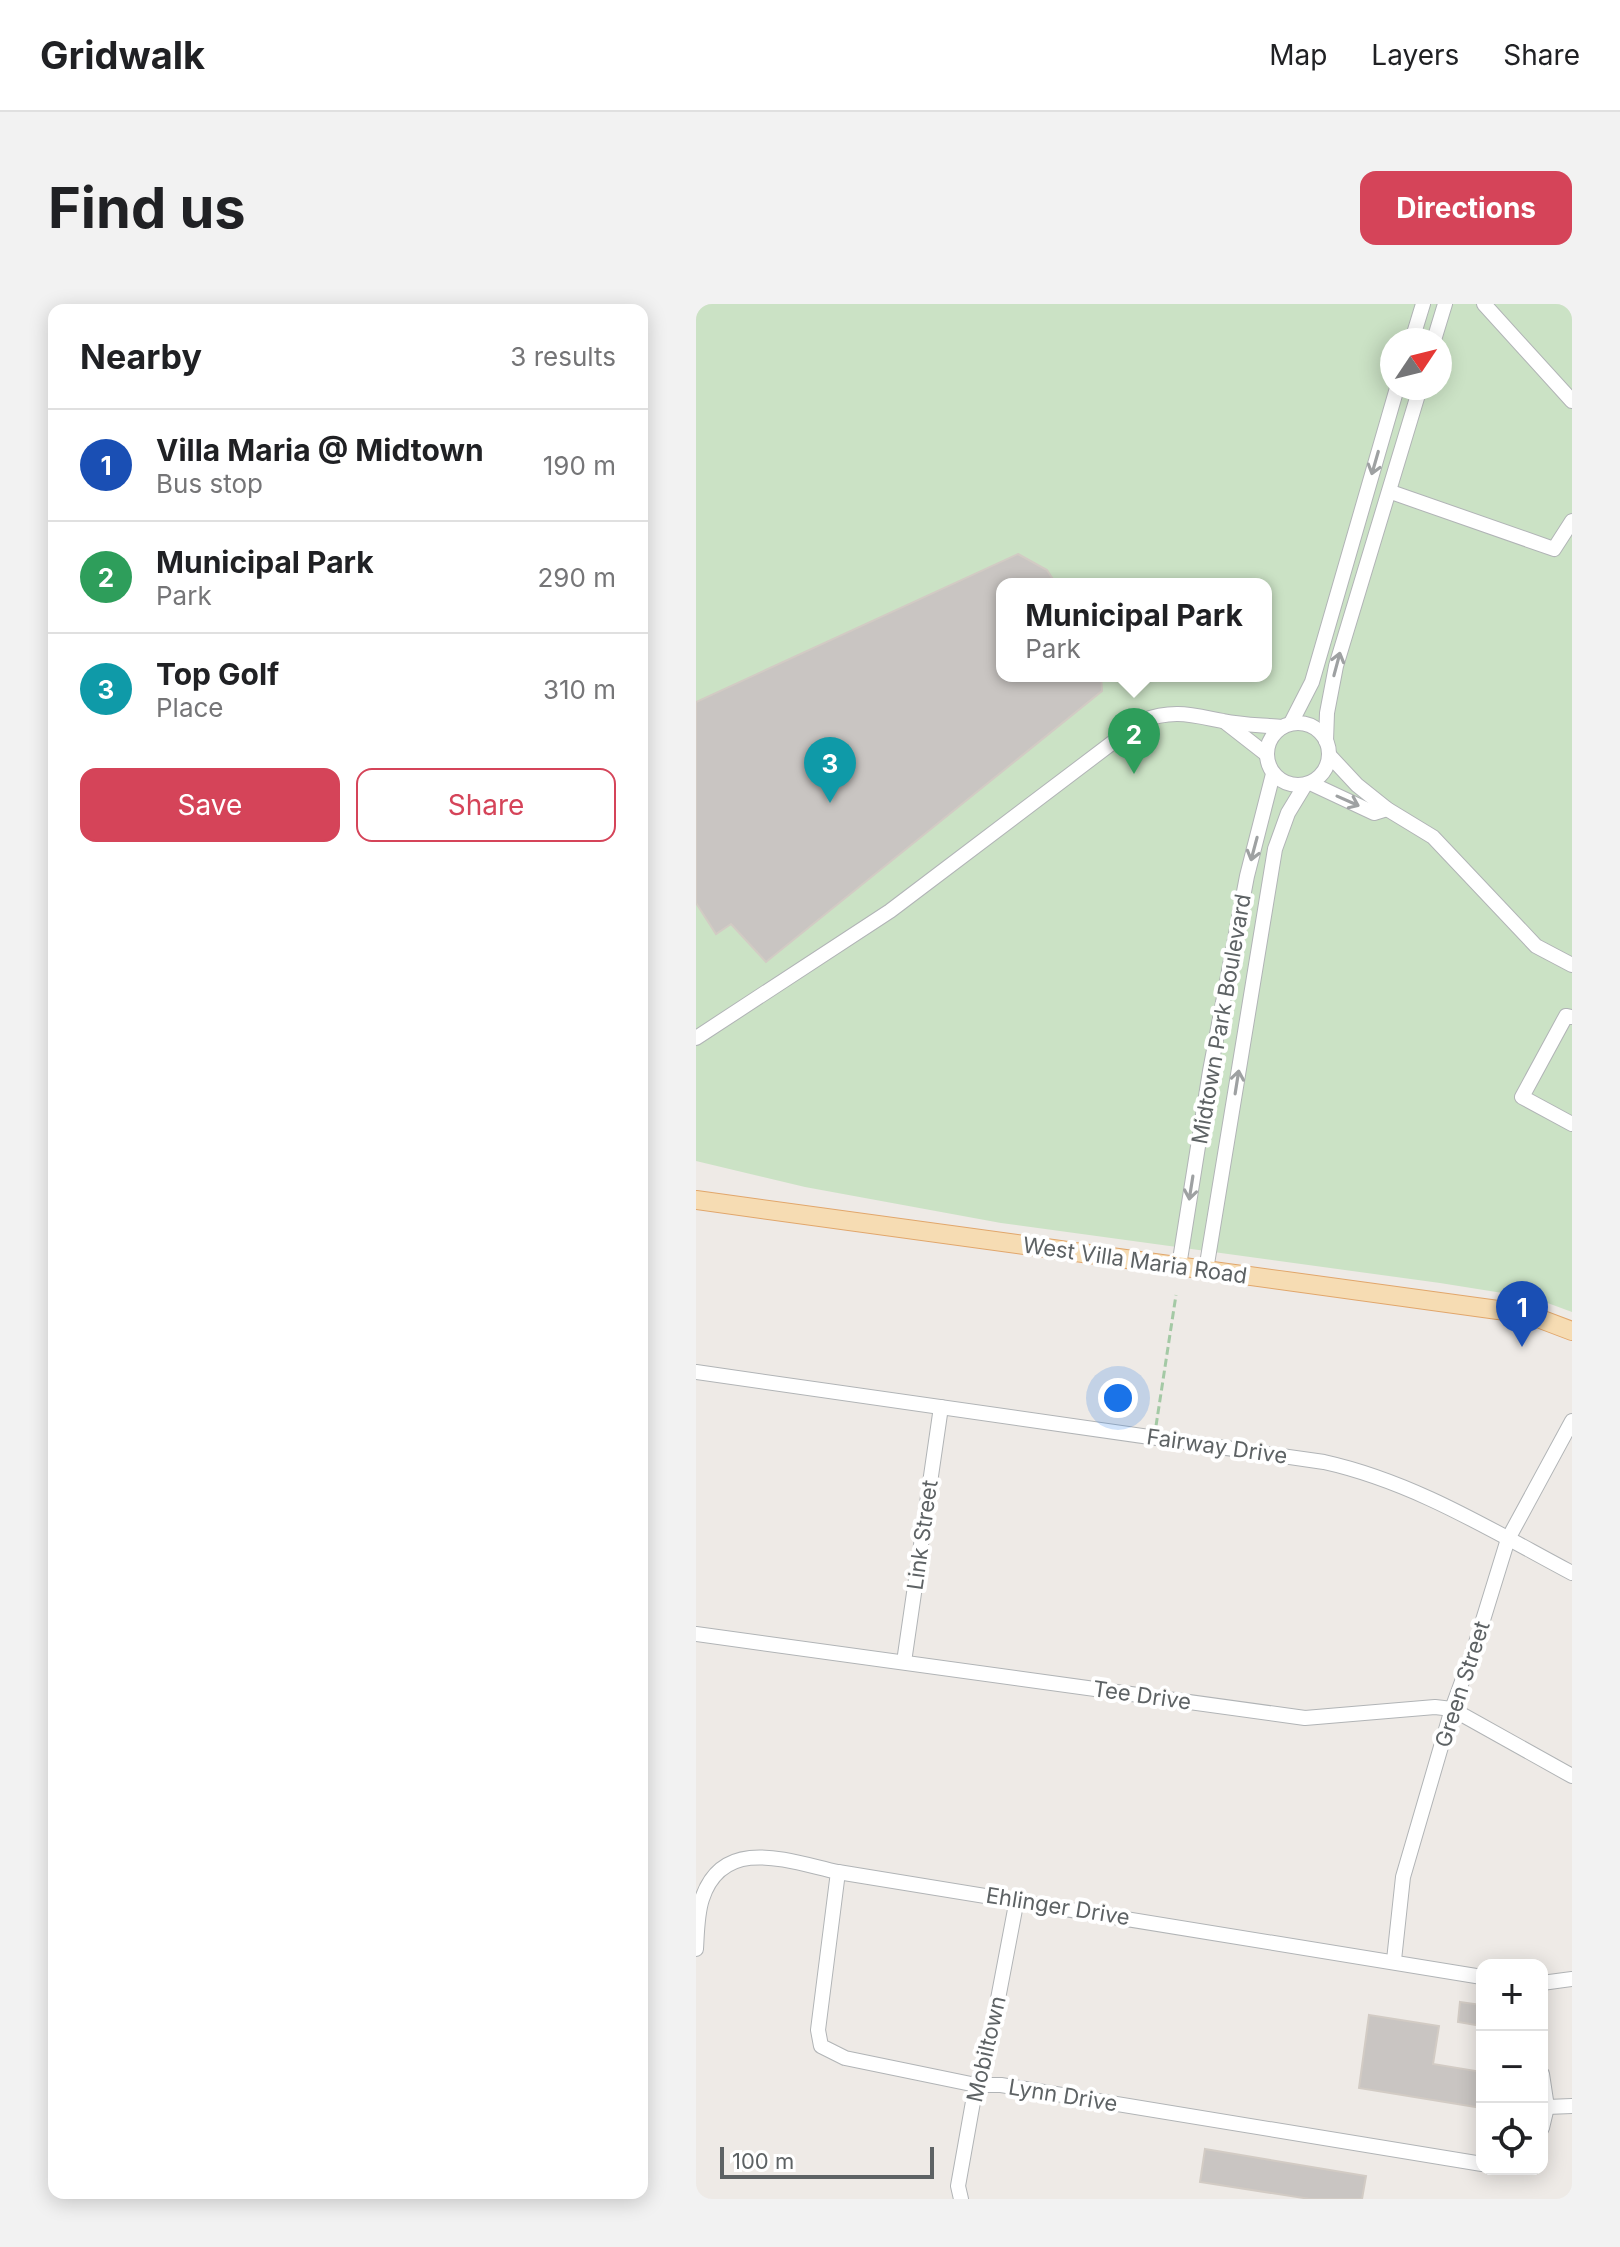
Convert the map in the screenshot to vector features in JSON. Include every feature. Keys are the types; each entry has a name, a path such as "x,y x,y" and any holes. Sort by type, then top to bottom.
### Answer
{"main road":[{"name":"West Villa Maria Road","path":"696,1200 1498,1310 1535,1317 1572,1331"}],"street":[{"path":"1416,328 1423,304"},
{"path":"1438,328 1445,304"},
{"path":"1484,304 1572,401"},
{"path":"1387,809 1374,813 1308,784 1287,784 1273,774 1266,754 1268,743 1286,725 1312,682 1394,400"},
{"path":"1308,784 1324,772 1327,713 1336,666 1417,400"},
{"path":"1391,492 1554,549 1572,521"},
{"path":"699,1031 890,911 1141,721 1175,713 1225,722 1312,726 1357,785 1387,809 1433,837 1536,946 1572,965"},
{"path":"1225,722 1266,754"},
{"name":"Midtown Park Boulevard","path":"1179,1266 1210,1071 1247,876 1273,774"},
{"name":"Midtown Park Boulevard","path":"1206,1270 1275,849 1288,813 1308,784"},
{"path":"1572,1017 1566,1016 1522,1097 1572,1124"},
{"name":"Fairway Drive","path":"696,1372 1324,1462 1364,1471 1446,1505 1572,1573"},
{"name":"Link Street","path":"904,1662 941,1407"},
{"name":"Green Street","path":"1394,1960 1403,1877 1452,1709 1508,1539 1572,1421"},
{"name":"Tee Drive","path":"696,1634 1305,1718 1435,1707 1452,1709 1572,1776"},
{"name":"Ehlinger Drive","path":"696,1949 702,1898 716,1875 737,1859 755,1855 838,1872 1394,1960 1476,1976"},
{"name":"Lynn Drive","path":"838,1872 818,2030 821,2046 845,2058 976,2085 1001,2085 1156,2109 1476,2163"},
{"name":"Mobiltown","path":"961,2199 958,2186 976,2085 986,2062 1017,1899"},
{"path":"1548,1982 1572,1979"},
{"path":"1548,2107 1572,2106"}],"path":[{"path":"1154,1437 1176,1295"}],"green space":[{"path":"696,304 1572,304 1572,1312 1534,1298 1440,1283 1001,1223 805,1187 696,1161"}],"building":[{"path":"1018,554 1047,570 1052,578 996,578 996,682 1101,682 1102,691 766,962 731,924 716,934 696,903 696,702"},
{"path":"1460,2002 1476,2004 1476,2025 1458,2022"},
{"path":"1369,2015 1439,2026 1433,2064 1476,2071 1476,2107 1359,2088"},
{"path":"1205,2149 1366,2176 1362,2199 1310,2199 1200,2182"}],"place":[{"name":"Municipal Park","path":"1134,774"},
{"name":"Top Golf","path":"830,803"},
{"name":"Villa Maria @ Midtown","path":"1522,1347"}]}
